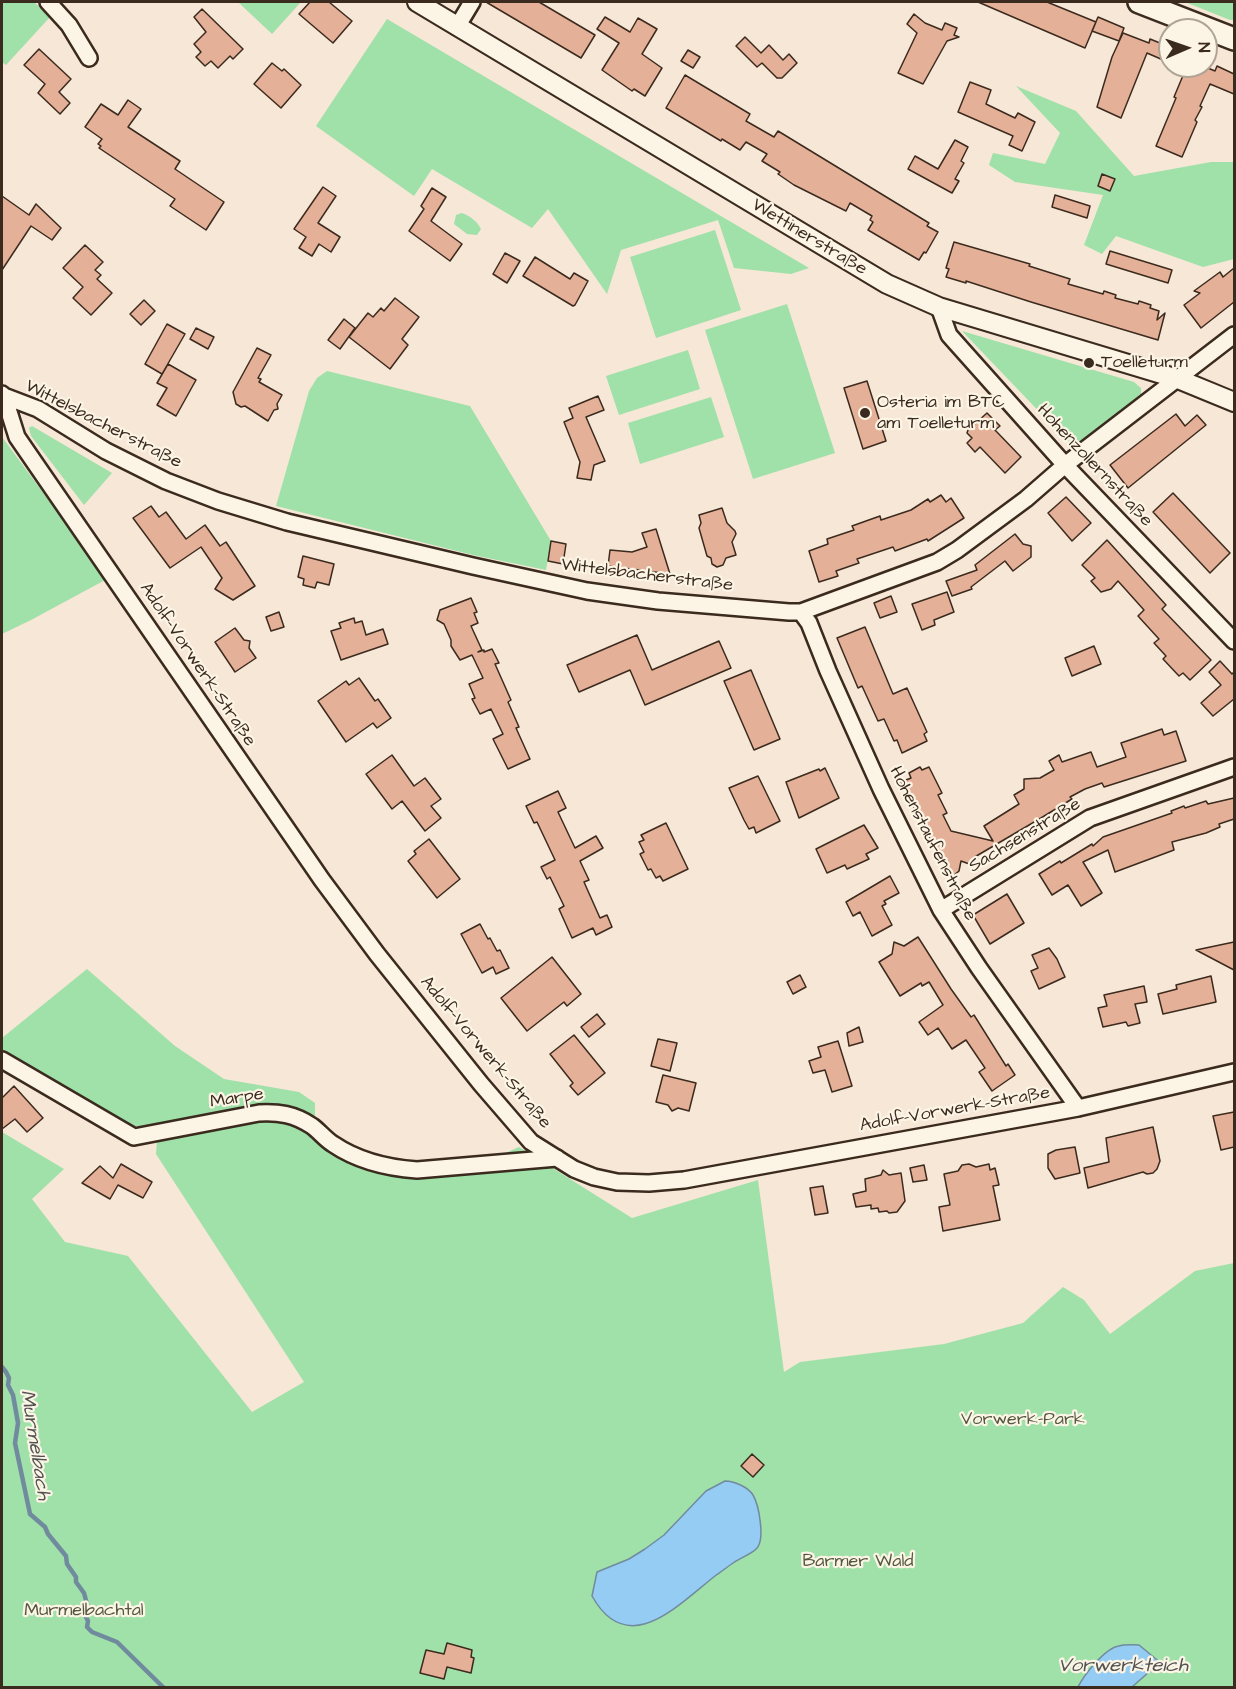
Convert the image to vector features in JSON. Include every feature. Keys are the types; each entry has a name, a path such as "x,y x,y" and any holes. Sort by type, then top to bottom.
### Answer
{"main road":[{"path":"1139,2 1234,39"}],"street":[{"path":"48,2 69,25 89,58"},
{"name":"Wettinerstraße","path":"417,2 887,284 939,307 1178,379 1234,402"},
{"path":"457,27 472,2"},
{"name":"Hohenzollernstraße","path":"939,307 949,335 1065,465 1234,641"},
{"name":"Wittelsbacherstraße","path":"3,395 38,409 106,451 166,481 218,501 287,522 587,591 658,601 801,612 937,562 1026,499 1065,465 1234,334"},
{"name":"Adolf-Vorwerk-Straße","path":"3,395 17,437 322,880 377,954 481,1084 531,1142 574,1169 594,1177 617,1182 684,1180 1078,1108 1234,1072"},
{"name":"Hohenstaufenstraße","path":"801,612 809,623 881,789 941,910 1078,1108"},
{"name":"Sachsenstraße","path":"941,910 1090,818 1234,767"},
{"name":"Marpe","path":"2,1060 134,1137 259,1113 280,1112 311,1125 334,1145 372,1163 394,1168 417,1170 556,1158"}],"green space":[{"path":"2,2 34,2 50,17 6,65 2,62"},
{"path":"238,2 301,2 272,34"},
{"path":"1185,2 1234,2 1234,20 1230,20"},
{"path":"387,19 809,268 791,274 734,268 718,220 621,250 607,294 548,209 532,228 432,169 414,196 316,126"},
{"path":"1016,86 1076,111 1134,176 1211,162 1234,162 1234,259 1203,267 1116,236 1102,254 1084,245 1103,195 1015,182 989,165 993,153 1045,164 1060,133"},
{"path":"462,213 473,219 479,226 481,229 477,235 467,234 454,224 456,215"},
{"path":"715,230 741,310 656,338 630,257"},
{"path":"787,304 835,453 753,479 705,330"},
{"path":"962,331 1134,382 1141,388 1141,394 1073,447"},
{"path":"688,350 700,389 619,415 606,376"},
{"path":"327,371 470,406 551,541 546,570 473,555 276,506 309,391 317,378"},
{"path":"711,397 724,437 640,464 628,423"},
{"path":"32,426 112,473 84,505 31,436 29,428"},
{"path":"2,437 107,579 2,634"},
{"path":"87,969 175,1046 224,1079 299,1092 315,1103 315,1126 357,1150 389,1161 422,1163 494,1158 519,1147 632,1218 758,1180 784,1372 800,1362 944,1344 1023,1323 1063,1287 1084,1300 1110,1334 1195,1271 1234,1263 1234,1687 2,1688 2,1132 64,1169 32,1199 65,1242 128,1256 252,1412 304,1382 156,1154 158,1127 133,1126 54,1080 2,1055 2,1038"}],"water":[{"path":"725,1481 748,1489 753,1495 760,1522 761,1537 757,1548 715,1576 669,1612 653,1621 637,1625 621,1624 606,1615 592,1596 597,1572 629,1559 645,1549 664,1535 706,1491"},
{"name":"Vorwerkteich","path":"1121,1645 1139,1645 1162,1664 1132,1687 1078,1687 1090,1669 1113,1648"}],"building":[{"path":"310,2 329,2 352,21 333,43 299,14"},
{"path":"486,2 539,2 595,35 581,58"},
{"path":"978,2 1047,2 1096,22 1085,48"},
{"path":"202,9 243,49 233,59 230,56 218,68 211,61 205,66 196,57 201,52 194,44 206,32 194,17"},
{"path":"914,14 925,23 942,30 945,23 957,28 954,35 959,37 947,41 923,84 898,73 917,33 907,24"},
{"path":"605,17 630,32 638,18 657,29 642,54 662,68 645,96 634,89 632,91 602,70 619,43 597,29"},
{"path":"1098,17 1124,28 1119,41 1092,31"},
{"path":"1123,33 1149,43 1150,39 1158,42 1158,58 1147,53 1121,118 1097,107 1112,57"},
{"path":"745,37 761,53 769,45 783,60 789,54 797,63 782,78 777,78 762,63 757,67 736,46"},
{"path":"39,49 71,79 59,92 70,103 60,114 38,93 45,84 24,65"},
{"path":"688,50 700,57 693,68 681,61"},
{"path":"272,63 282,71 284,69 301,85 281,108 254,84"},
{"path":"1218,66 1234,74 1234,94 1210,84 1182,157 1156,146 1176,98 1174,97 1182,78 1218,78"},
{"path":"685,75 750,114 746,121 774,137 778,131 929,223 927,226 938,232 926,253 924,252 919,260 868,230 873,222 870,220 872,216 850,203 846,211 794,185 778,174 780,172 762,161 767,154 746,142 740,150 666,108"},
{"path":"970,82 991,90 986,104 1015,118 1018,113 1035,122 1022,151 1009,145 1013,136 958,112"},
{"path":"128,100 141,109 128,127 180,161 175,169 224,202 206,230 170,206 175,199 99,148 101,146 98,144 102,139 85,127 101,104 118,115"},
{"path":"955,140 968,147 961,161 964,163 955,179 959,181 952,193 908,169 915,156 938,169"},
{"path":"1102,174 1115,179 1110,191 1098,186"},
{"path":"323,187 336,196 318,223 340,237 331,252 319,244 312,256 299,248 306,237 294,229"},
{"path":"432,188 446,197 431,221 462,244 450,261 409,231 424,209 421,206"},
{"path":"1055,195 1090,206 1087,218 1052,207"},
{"path":"2,196 29,215 36,204 61,228 52,240 31,226 2,270"},
{"path":"954,242 1030,264 1029,266 1070,279 1068,284 1103,294 1104,291 1116,295 1115,298 1138,304 1139,301 1151,305 1150,308 1159,311 1157,320 1165,313 1158,340 966,281 966,283 946,277 949,269 946,268"},
{"path":"85,245 103,262 95,270 101,275 97,279 112,293 91,315 73,298 83,287 63,268"},
{"path":"1110,251 1172,270 1168,283 1106,264"},
{"path":"505,253 520,261 507,283 493,274"},
{"path":"535,257 570,279 574,273 588,281 575,305 573,306 523,276"},
{"path":"1234,268 1234,302 1201,328 1184,305 1200,293 1194,291 1220,272 1223,277"},
{"path":"395,298 419,317 402,339 408,345 390,369 349,337 368,313 373,317 381,308 384,311"},
{"path":"144,300 155,311 141,325 130,314"},
{"path":"344,319 355,328 340,349 328,340"},
{"path":"167,324 185,334 162,374 145,364"},
{"path":"196,328 214,337 208,349 190,339"},
{"path":"257,348 271,355 258,378 261,379 259,382 282,395 277,404 278,409 274,410 268,421 245,406 241,407 236,404 233,392"},
{"path":"168,364 196,380 176,416 157,405 167,388 157,383"},
{"name":"Osteria im BTC am Toelleturm","path":"867,381 886,441 863,449 844,388"},
{"path":"598,396 604,410 586,417 605,461 594,465 591,480 577,478 580,462 564,422 573,418 569,408"},
{"path":"987,413 1000,426 995,430 1021,457 1005,473 980,447 975,452 967,443 972,438 967,433 968,430"},
{"path":"1176,414 1185,426 1197,415 1206,425 1128,488 1110,465"},
{"path":"1173,493 1230,553 1210,573 1153,512"},
{"path":"941,495 946,502 951,498 964,518 928,541 927,539 895,551 893,547 857,559 859,563 836,571 838,576 819,582 809,551 828,544 827,539 854,530 852,526 880,516 881,520 911,510 928,499 930,502"},
{"path":"1066,497 1091,523 1072,541 1048,513"},
{"path":"151,506 159,517 166,512 186,539 205,525 220,546 226,542 255,586 233,600 215,589 222,578 201,547 170,568 133,518"},
{"path":"722,508 727,523 736,534 732,542 736,555 726,558 723,565 717,567 707,556 699,528 701,523 699,515"},
{"path":"656,529 670,574 608,566 610,550 632,552 647,547 642,533"},
{"path":"1015,534 1023,544 1031,546 1031,557 1013,571 1005,561 971,587 972,589 952,596 946,581 977,570 975,565"},
{"path":"1107,540 1166,605 1162,609 1211,660 1190,680 1183,673 1179,676 1163,659 1166,656 1154,643 1159,639 1138,616 1144,610 1118,581 1111,589 1101,592 1091,581 1095,578 1082,565"},
{"path":"551,541 566,544 563,564 548,561"},
{"path":"303,556 334,564 329,585 317,582 315,588 303,585 304,579 298,577"},
{"path":"947,592 954,612 934,620 935,625 922,630 912,604"},
{"path":"891,596 897,612 880,618 874,603"},
{"path":"471,598 477,612 474,613 478,623 471,626 482,650 478,652 492,649 499,663 495,664 511,700 508,702 519,727 516,728 530,759 508,769 493,739 503,734 491,709 480,714 472,699 475,698 469,684 483,678 472,655 460,660 451,646 451,640 444,624 437,620 440,610"},
{"path":"279,612 284,627 271,631 266,617"},
{"path":"354,618 355,623 362,621 366,635 383,629 388,644 341,660 331,631 341,628 339,623"},
{"path":"865,627 893,694 907,688 927,732 924,734 927,741 902,753 884,719 878,721 862,686 858,688 837,638"},
{"path":"235,628 244,640 250,641 249,648 256,658 235,672 215,642"},
{"path":"637,635 652,670 719,641 731,668 645,705 630,670 579,692 567,665"},
{"path":"1094,646 1101,664 1072,676 1065,658"},
{"path":"1220,661 1232,674 1234,672 1234,699 1213,716 1201,703 1221,685 1209,672"},
{"path":"751,670 780,739 754,750 724,681"},
{"path":"359,678 375,701 378,699 391,718 377,728 373,723 346,742 318,701 346,681 349,685"},
{"path":"1162,729 1164,735 1176,731 1186,761 1104,787 1102,783 1085,789 973,858 972,865 961,861 959,871 952,877 901,782 911,778 909,773 920,767 922,770 929,767 942,793 938,795 947,813 943,815 951,831 993,841 984,826 1019,804 1014,795 1024,789 1024,779 1040,778 1054,770 1049,761 1059,755 1062,762 1091,752 1097,767 1126,757 1121,743"},
{"path":"392,755 414,786 425,778 441,799 431,806 441,818 425,831 402,801 392,809 366,774"},
{"path":"825,768 839,798 799,818 786,782"},
{"path":"758,776 780,821 756,833 754,827 749,829 729,788"},
{"path":"558,791 566,808 558,812 575,848 596,836 603,848 580,861 589,880 584,882 600,918 607,915 612,927 596,935 593,928 572,938 559,909 564,906 550,877 547,879 541,867 555,860 537,822 534,823 526,806"},
{"path":"1234,798 1234,819 1219,824 1220,827 1206,833 1172,842 1174,850 1115,872 1108,850 1083,862 1102,893 1081,906 1068,885 1052,895 1039,874 1092,844 1093,846 1103,837 1172,813 1171,811 1184,806 1185,808 1206,801 1208,804"},
{"path":"666,823 688,869 663,881 660,876 656,878 651,869 648,870 640,854 644,852 639,842 644,840 641,835"},
{"path":"864,825 878,848 866,854 869,859 847,869 845,865 827,873 816,849"},
{"path":"429,839 460,879 437,898 408,861 416,854 414,851"},
{"path":"890,876 899,893 884,901 886,904 882,906 892,925 872,936 860,912 853,916 846,902"},
{"path":"1007,894 1024,923 990,944 973,915"},
{"path":"480,924 497,951 500,950 509,968 496,974 493,967 482,973 461,934"},
{"path":"918,937 951,989 971,1017 974,1015 1006,1066 1008,1064 1015,1075 992,1091 979,1072 985,1068 966,1040 952,1049 938,1028 928,1035 919,1022 943,1005 929,982 922,986 921,983 900,996 879,962 892,954 894,942 904,946"},
{"path":"1234,942 1234,970 1196,950"},
{"path":"1049,948 1065,977 1039,989 1031,971 1038,968 1032,955"},
{"path":"552,957 581,994 567,1006 564,1002 527,1031 501,998"},
{"path":"800,975 806,987 793,994 787,982"},
{"path":"1211,976 1216,1002 1163,1014 1158,994 1177,989 1176,985"},
{"path":"1144,986 1147,1002 1135,1004 1140,1023 1128,1026 1126,1022 1103,1027 1098,1008 1107,1006 1104,995"},
{"path":"597,1014 605,1024 589,1037 581,1027"},
{"path":"859,1027 863,1042 849,1046 847,1033"},
{"path":"574,1035 605,1073 578,1095 570,1086 573,1083 550,1054"},
{"path":"658,1039 677,1043 670,1071 651,1066"},
{"path":"838,1041 852,1086 832,1092 825,1070 813,1073 809,1061 821,1057 818,1047"},
{"path":"663,1075 696,1083 689,1111 678,1108 672,1111 668,1105 656,1102"},
{"path":"14,1086 43,1118 27,1132 15,1119 2,1129 2,1098"},
{"path":"1234,1112 1234,1147 1221,1150 1213,1116"},
{"path":"1153,1127 1160,1161 1153,1173 1143,1172 1088,1188 1084,1168 1109,1162 1106,1138"},
{"path":"1075,1147 1080,1173 1055,1179 1048,1168 1048,1154 1056,1150"},
{"path":"121,1164 152,1182 143,1198 118,1185 110,1199 82,1183 100,1166 113,1178"},
{"path":"969,1164 976,1167 989,1164 990,1170 995,1168 999,1185 993,1186 1000,1220 943,1231 939,1207 950,1205 944,1174 958,1171 962,1165"},
{"path":"924,1165 927,1180 913,1182 910,1168"},
{"path":"883,1170 889,1175 901,1173 905,1201 897,1212 879,1212 878,1208 871,1209 871,1205 856,1207 853,1194 866,1191 865,1179 881,1175"},
{"path":"823,1186 828,1213 815,1215 810,1188"},
{"path":"752,1454 764,1465 753,1477 741,1466"},
{"path":"447,1643 472,1650 471,1657 474,1658 471,1673 447,1667 444,1679 420,1673 426,1650 444,1654"}],"waterway":[{"name":"Murmelbach","path":"2,1367 9,1378 8,1385 13,1395 18,1423 15,1443 30,1514 45,1527 66,1556 67,1564 84,1593 87,1604 84,1613 88,1621 87,1627 92,1632 117,1642 164,1688"}],"place":[{"name":"Toelleturm","path":"1089,363"},
{"name":"Osteria im BTC am Toelleturm","path":"865,413"}],"park label":[{"name":"Vorwerk-Park","path":"1023,1420"},
{"name":"Barmer Wald","path":"858,1562"},
{"name":"Murmelbachtal","path":"84,1611"}]}
